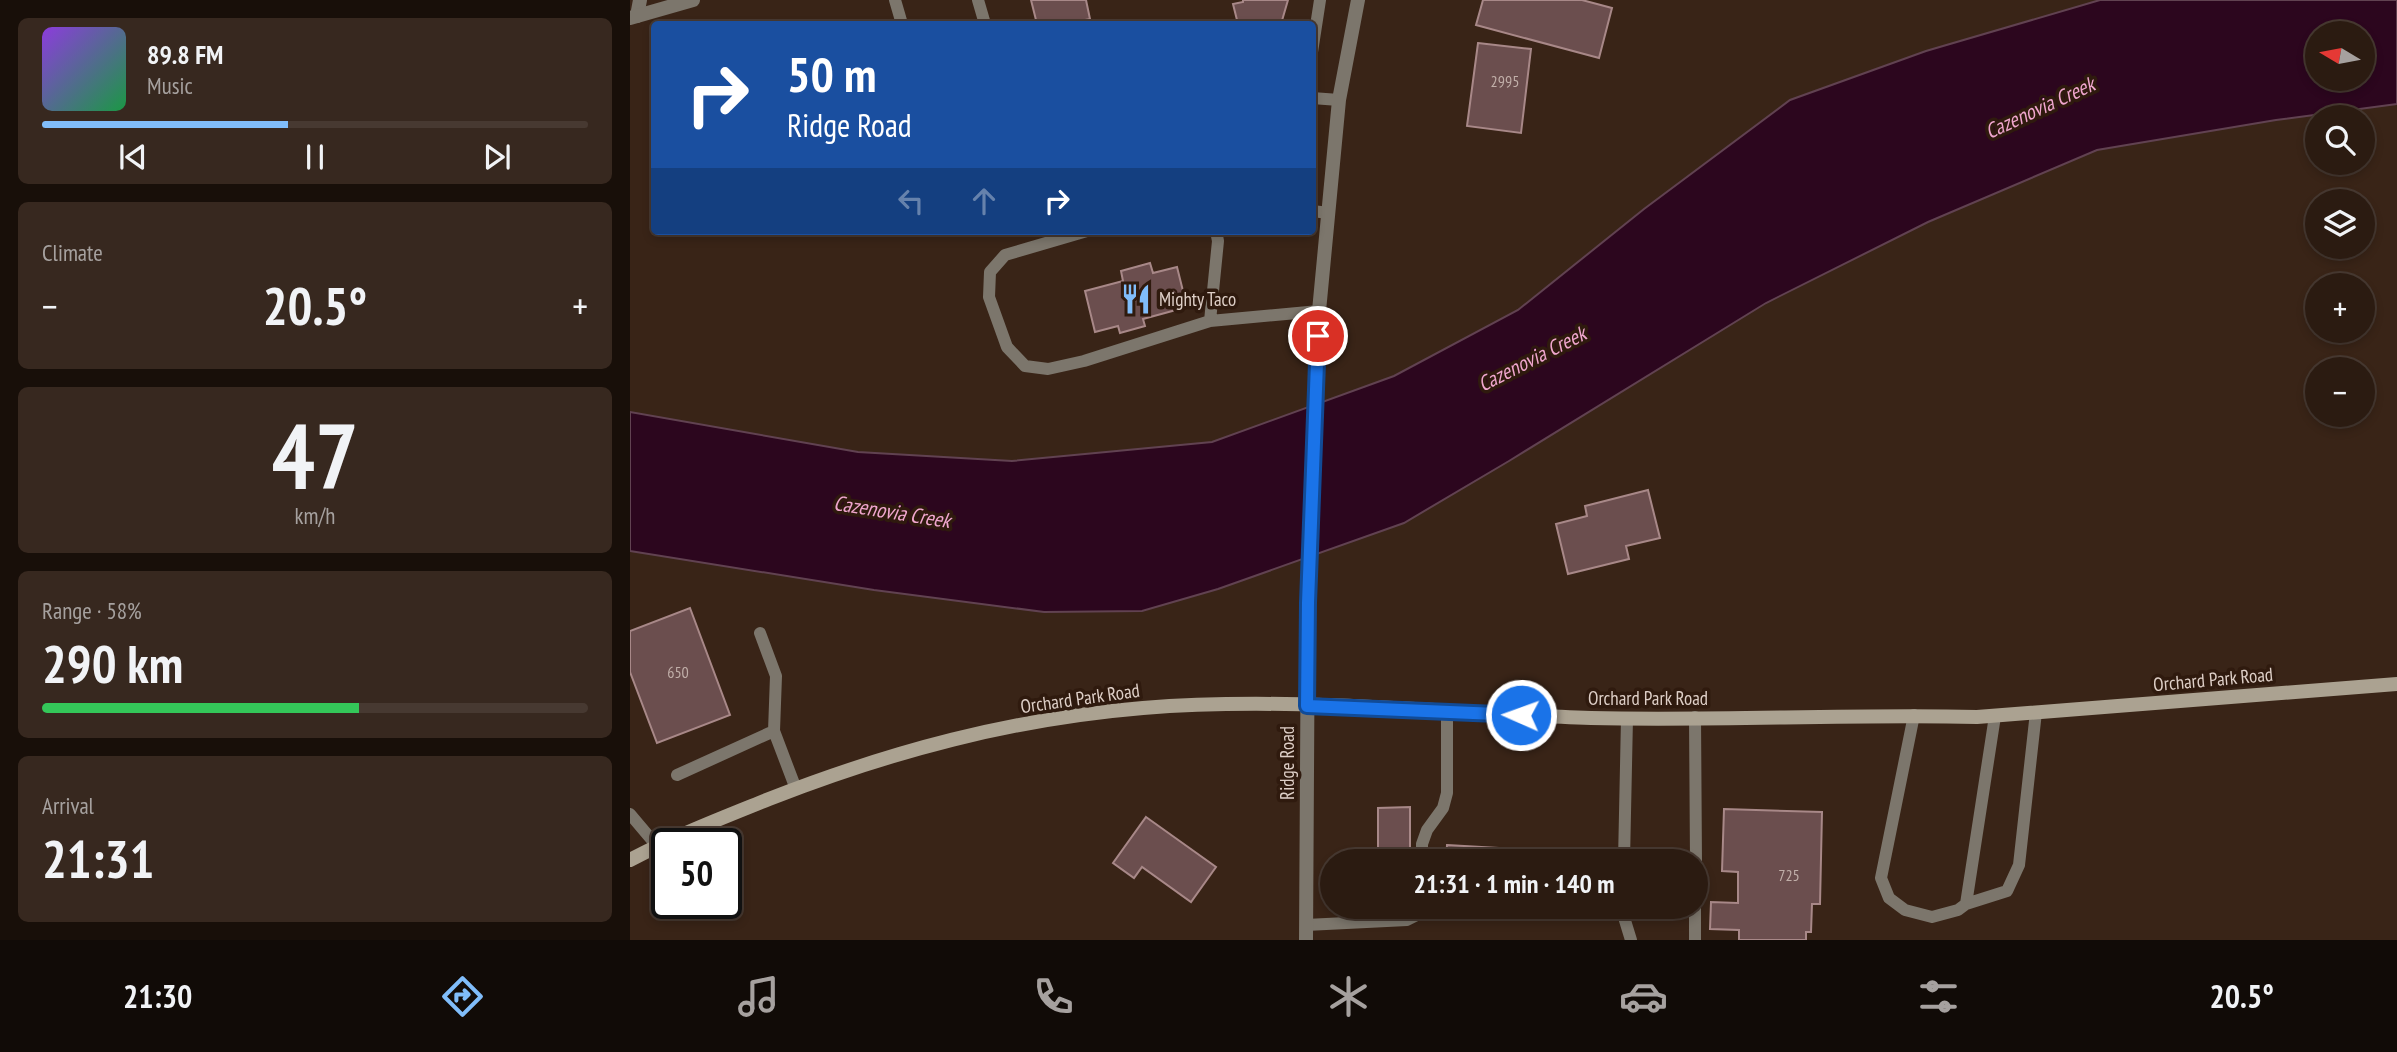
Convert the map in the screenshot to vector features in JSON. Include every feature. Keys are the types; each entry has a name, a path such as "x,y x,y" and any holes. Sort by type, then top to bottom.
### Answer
{"main road":[{"name":"Orchard Park Road","path":"695,828 883,757 975,733 1059,718 1145,708 1307,706 1627,718 1995,716 2397,684"},
{"name":"Orchard Park Road","path":"630,860 651,849"}],"street":[{"path":"634,17 640,0"},
{"path":"634,17 692,0"},
{"name":"Ridge Road","path":"1306,940 1308,603 1317,360 1339,100 1358,0"}],"lane":[{"path":"895,0 901,21"},
{"path":"978,0 984,21"},
{"path":"1316,26 1320,0"},
{"path":"1316,98 1339,100"},
{"path":"1316,211 1329,213"},
{"path":"1073,235 1004,255 990,272 989,297 1007,347 1025,366 1048,369 1084,361 1210,321 1320,311"},
{"path":"1210,321 1217,235"},
{"path":"760,633 776,676 774,731 796,789"},
{"path":"1422,849 1427,830 1443,808 1447,793 1447,712"},
{"path":"1914,715 1881,878 1889,898 1905,910 1932,917 2007,891 2019,865 2036,712"},
{"path":"1966,904 1995,716"},
{"path":"1695,717 1696,849"},
{"path":"1624,849 1627,718"},
{"path":"677,775 774,731"},
{"path":"630,814 651,839"},
{"path":"1306,925 1409,919"},
{"path":"1625,919 1631,940"},
{"path":"1695,919 1695,940"}],"water":[{"name":"Cazenovia Creek","path":"2100,0 2397,0 2397,104 2375,107 2305,105 2305,116 2097,150 1928,222 1766,303 1404,523 1218,589 1142,611 1044,612 874,590 630,551 630,412 858,452 1012,461 1212,442 1394,376 1518,310 1644,209 1790,100 1926,51"}],"building":[{"path":"1031,0 1086,0 1090,19 1036,21"},
{"path":"1288,0 1282,21 1237,21 1233,4"},
{"path":"1483,0 1582,0 1612,8 1599,58 1476,25"},
{"path":"1478,43 1531,49 1521,133 1467,126"},
{"name":"Mighty Taco","path":"1150,263 1153,273 1177,267 1187,307 1143,319 1145,326 1120,333 1118,326 1095,332 1085,291 1123,281 1121,271"},
{"path":"1648,490 1660,538 1626,546 1629,559 1568,574 1556,524 1587,516 1585,506"},
{"path":"690,608 730,715 657,743 630,672 630,631"},
{"path":"1410,807 1410,849 1378,849 1378,808"},
{"path":"1724,809 1822,812 1820,904 1812,904 1811,932 1806,932 1806,940 1739,940 1739,930 1710,929 1711,902 1738,903 1738,872 1722,871"},
{"path":"1146,817 1216,867 1191,902 1142,867 1134,878 1113,863"},
{"path":"1447,845 1498,848 1498,849 1447,849"}],"place":[{"name":"Mighty Taco","path":"1136,299"}],"route":[{"path":"1318,336 1307,706 1521,715"}]}
